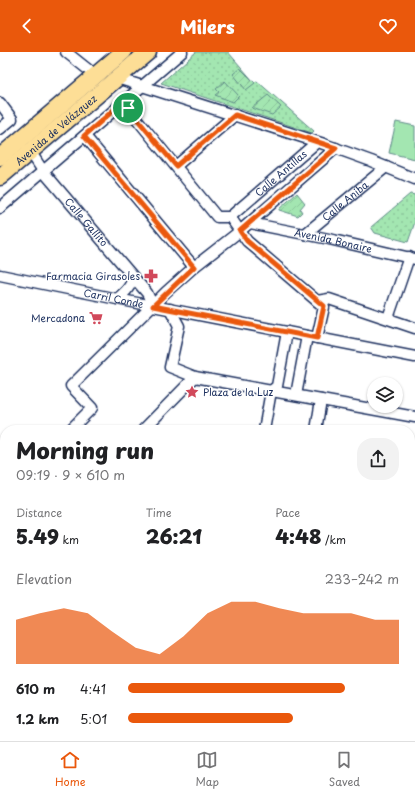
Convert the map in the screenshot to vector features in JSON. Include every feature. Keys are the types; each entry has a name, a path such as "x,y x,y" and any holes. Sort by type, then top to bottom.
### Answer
{"main road":[{"name":"Avenida de Velázquez","path":"0,156 123,52"},
{"name":"Avenida de Velázquez","path":"0,177 148,52"}],"street":[{"path":"66,52 95,75"},
{"path":"0,208 182,52"},
{"path":"117,78 336,148 415,179"},
{"path":"123,102 217,217 230,217 247,241 324,306 317,338"},
{"path":"0,103 12,118 0,129"},
{"path":"176,166 235,115"},
{"path":"84,136 194,267"},
{"name":"Calle Antillas","path":"230,217 317,142"},
{"path":"15,144 30,151"},
{"name":"Calle Antillas","path":"75,425 92,408 71,386 194,267 250,223 336,148"},
{"name":"Calle Gallito","path":"30,151 43,171 147,293 153,306"},
{"name":"Calle Aniba","path":"305,234 386,167"},
{"name":"Avenida Bonaire","path":"250,223 412,258"},
{"path":"388,318 412,258"},
{"path":"117,299 128,290 132,281 127,269"},
{"name":"Carril Conde","path":"0,275 415,357"},
{"path":"317,301 329,299 415,328"},
{"path":"170,309 179,326 170,367 195,377 415,416"},
{"path":"265,425 272,391 277,386 287,332"},
{"path":"296,395 307,336"},
{"path":"148,425 195,377"},
{"path":"317,425 322,400"}],"green space":[{"path":"196,52 228,52 254,82 257,81 314,131 312,133 161,83"},
{"path":"240,68 255,83 246,90 233,74"},
{"path":"225,81 239,96 233,102 215,95 219,92 216,89"},
{"path":"268,95 281,107 272,115 252,108"},
{"path":"396,122 415,126 415,159 389,153"},
{"path":"297,193 305,203 300,209 302,212 298,216 279,210 279,209"},
{"path":"410,194 415,195 415,222 408,242 375,233 371,227"}],"place":[{"name":"Farmacia Girasoles","path":"151,276"},
{"name":"Mercadona","path":"96,318"},
{"name":"Plaza de la Luz","path":"192,392"}],"route":[{"path":"123,102 128,108 176,166 235,115 336,148 240,231 247,241 324,306 317,338 153,306 194,267 84,136 123,102"}]}
